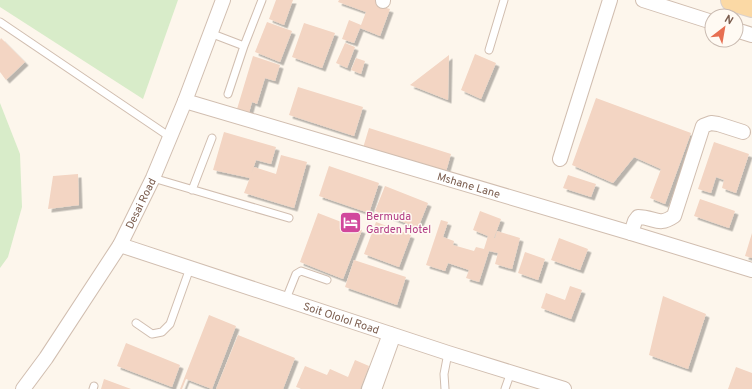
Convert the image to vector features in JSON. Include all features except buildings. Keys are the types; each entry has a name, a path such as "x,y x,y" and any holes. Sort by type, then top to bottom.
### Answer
{"main road":[{"path":"732,0 752,6"}],"street":[{"name":"Desai Road","path":"23,389 46,358 120,245 153,178 185,101 223,0"},
{"path":"560,159 610,0"},
{"path":"643,0 704,19"},
{"name":"Mshane Lane","path":"185,101 752,270"},
{"path":"631,233 638,217 644,217 662,222 674,216 703,126 711,123 718,124 743,132"},
{"name":"Soit Ololol Road","path":"120,245 448,353 564,389"},
{"path":"369,389 394,335"}],"lane":[{"path":"228,94 244,46 262,0"},
{"path":"489,50 504,0"},
{"path":"0,22 170,137"},
{"path":"210,33 244,46"},
{"path":"192,190 212,138"},
{"path":"153,178 289,218"},
{"path":"136,323 152,334 162,332 170,324 190,268"},
{"path":"286,300 296,274 301,272 327,280"},
{"path":"378,389 394,335"},
{"path":"445,389 444,374 448,353"},
{"path":"505,389 511,372"}],"green space":[{"path":"0,0 178,0 143,99 0,7"},
{"path":"0,103 20,154 22,207 8,257 0,268"}],"place":[{"name":"Bermuda Garden Hotel","path":"350,222"}]}
